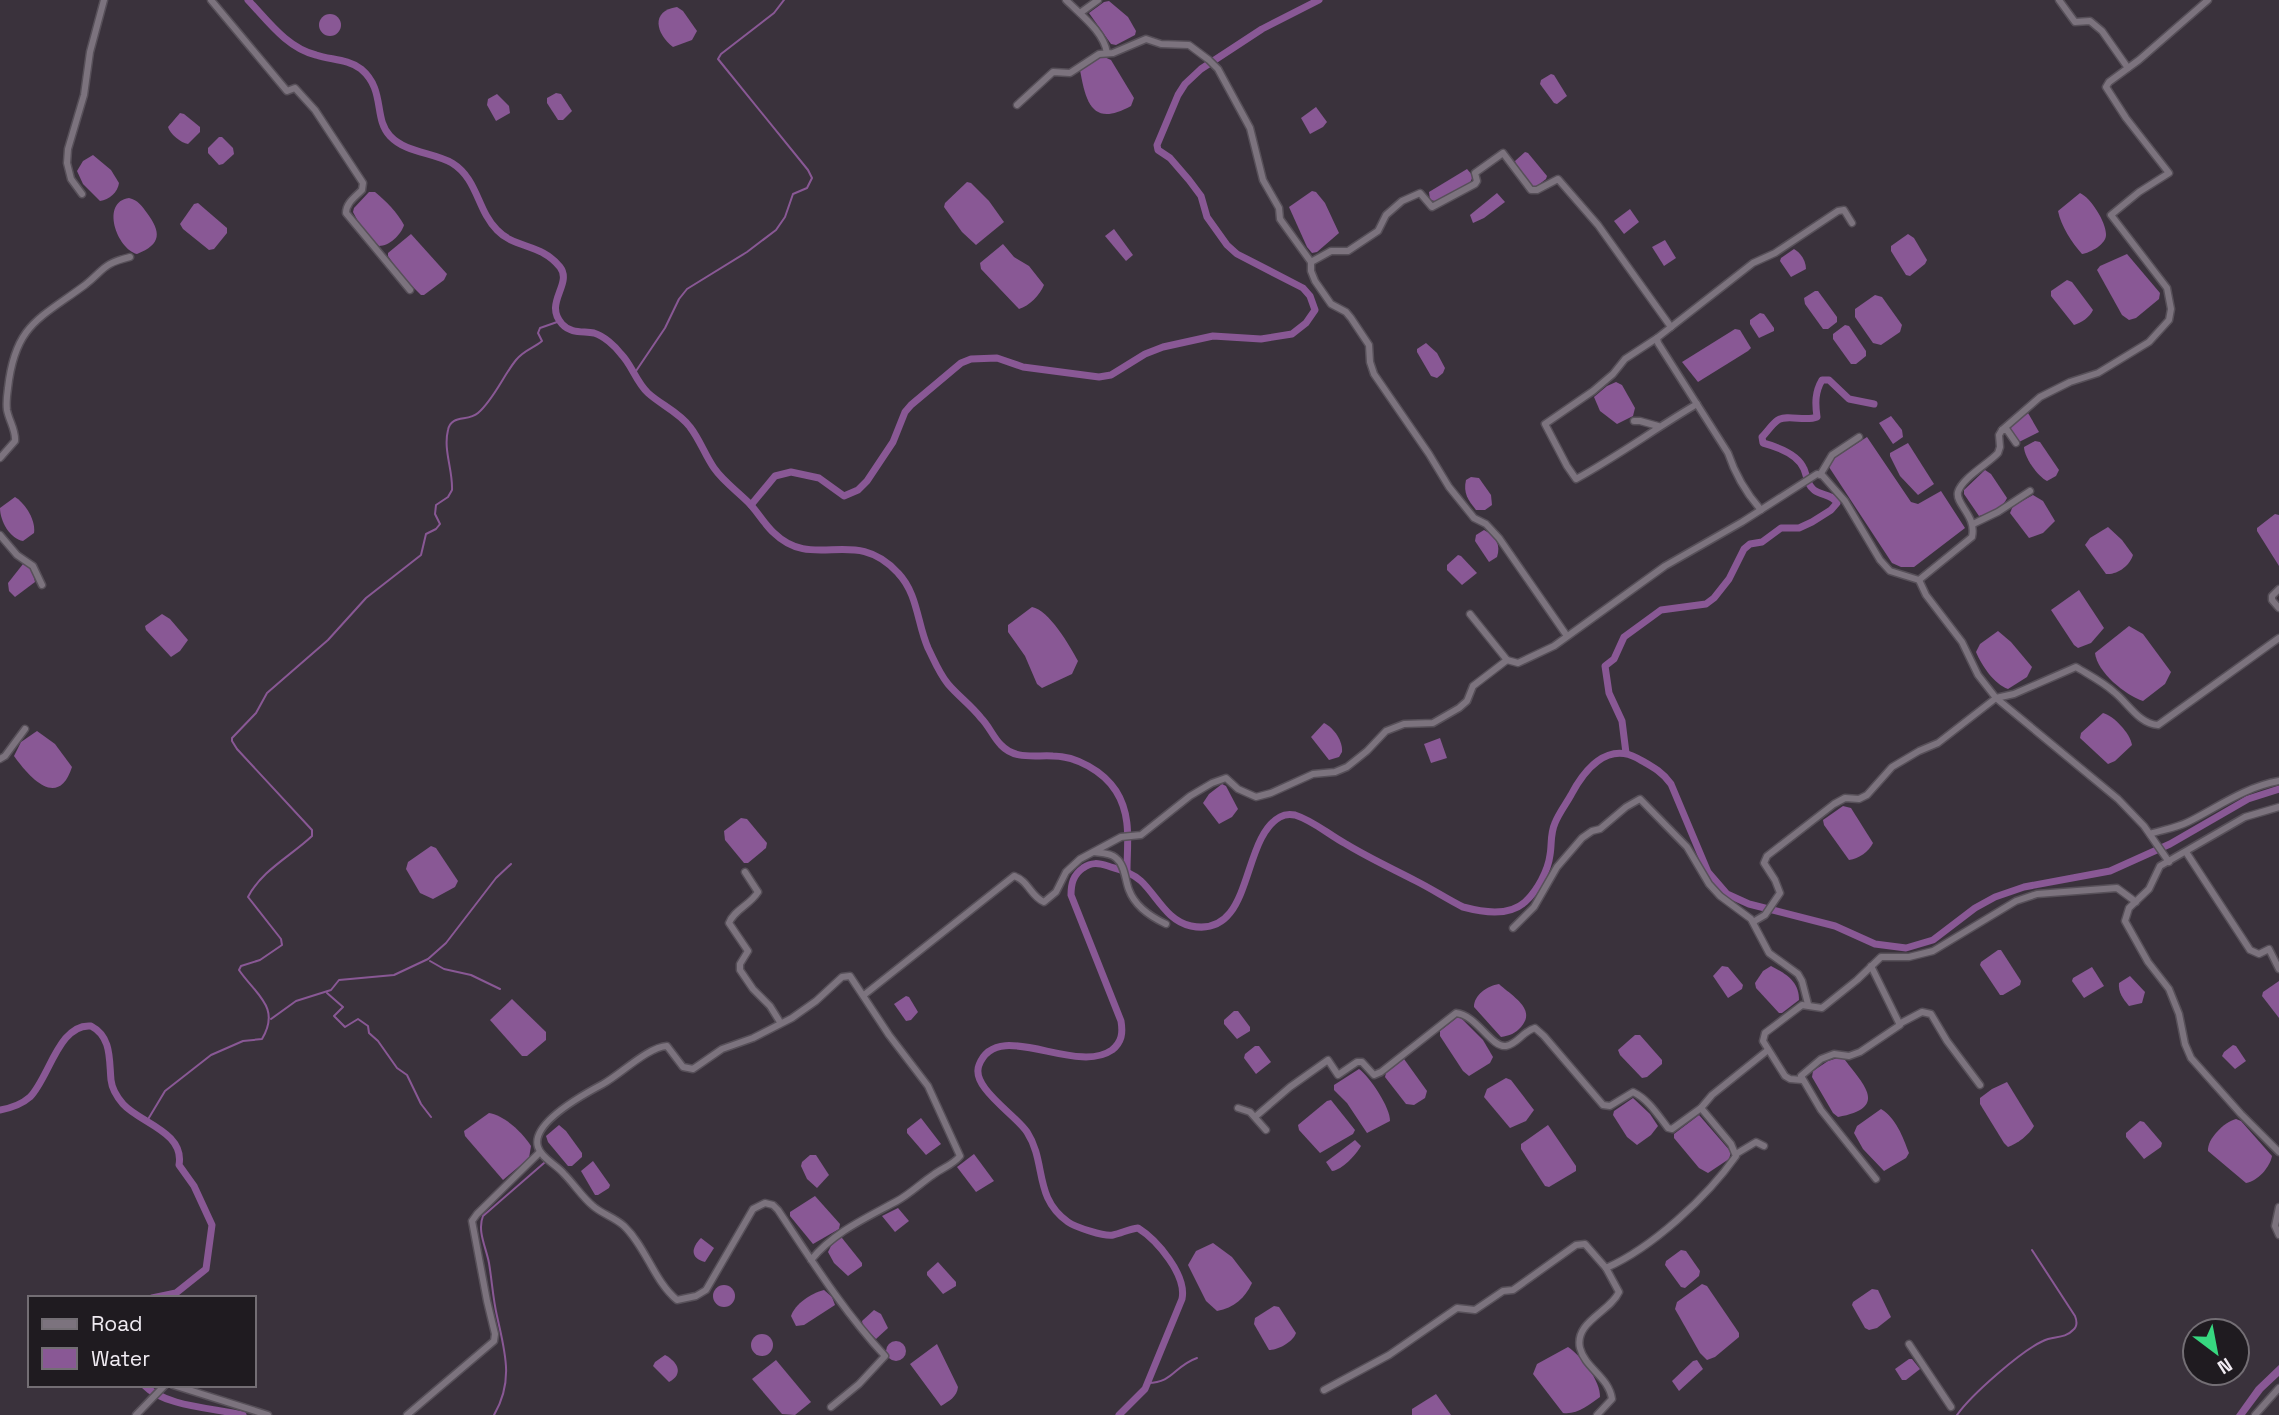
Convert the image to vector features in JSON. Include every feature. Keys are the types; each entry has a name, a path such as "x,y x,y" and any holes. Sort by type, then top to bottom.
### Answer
{"street":[{"path":"82,194 71,179 67,163 68,149 84,95 90,52 104,0"},
{"path":"211,0 287,91 295,88 335,141 363,183 362,190 350,202 346,213 410,290"},
{"path":"1066,0 1090,23 1107,48 1107,53"},
{"path":"1080,13 1098,0"},
{"path":"2059,0 2075,22 2090,21 2102,31 2128,68"},
{"path":"1919,580 1972,537 1973,524 1958,492 1964,482 1998,453 2002,430 2040,397 2070,382 2098,373 2149,342 2169,320 2171,309 2166,288 2111,215 2139,192 2169,173 2106,89 2109,82 2208,0"},
{"path":"1017,105 1054,72 1070,73 1099,54 1146,39 1161,44 1189,45 1209,60 1218,69 1231,98 1250,128 1263,180 1279,208 1280,219 1311,262 1315,281 1331,304 1351,317 1369,345 1374,374 1430,454 1449,488 1474,518 1486,524 1499,538 1567,636"},
{"path":"1311,262 1331,251 1348,251 1368,238 1378,231 1386,215 1402,201 1420,193 1433,206 1475,184 1475,173 1503,153 1531,190 1537,190 1558,179 1598,225 1671,327"},
{"path":"1697,404 1576,479 1545,424 1593,391 1613,374 1625,359 1657,338 1753,263 1775,253 1838,211 1844,210 1852,223"},
{"path":"0,458 15,441 7,409 8,387 18,344 24,332 53,306 87,283 104,266 130,257"},
{"path":"1657,338 1658,344 1728,453 1731,465 1743,486 1761,510"},
{"path":"1634,421 1658,426"},
{"path":"2002,430 2007,430 2016,443"},
{"path":"1470,614 1507,660 1518,663 1554,646 1665,566 1812,477 1820,475 1832,454 1859,437"},
{"path":"1820,475 1845,500 1880,560 1890,571 1919,580 1926,594 1962,642 1978,676 1996,698 2118,799 2150,834 2167,860"},
{"path":"1973,524 1998,512 2030,491"},
{"path":"0,535 12,550 33,566 42,585"},
{"path":"2279,589 2272,596 2272,600 2279,608"},
{"path":"1753,922 1765,915 1780,893 1764,863 1767,856 1834,804 1845,798 1858,799 1872,792 1892,767 1938,743 1996,698 2014,694 2076,667 2114,691 2141,719 2158,725 2279,638"},
{"path":"864,995 1014,876 1022,879 1038,900 1044,902 1056,892 1072,866 1124,836 1141,835 1190,796 1222,778 1256,797 1313,774 1335,772 1347,767 1367,751 1386,730 1404,724 1433,723 1450,715 1467,701 1473,686 1507,660"},
{"path":"0,759 24,729"},
{"path":"2150,834 2185,823 2225,800 2279,780"},
{"path":"1513,928 1534,907 1557,867 1582,838 1600,829 1640,799 1687,847 1709,884 1720,896 1748,914 1769,953 1798,974 1808,1004"},
{"path":"2279,807 2245,817 2186,852 2167,860 2160,866 2150,889 2129,908 2125,921 2148,962 2169,989 2191,1058 2279,1152"},
{"path":"1093,852 1113,855 1122,864 1130,892 1140,908 1166,924"},
{"path":"2186,852 2250,950 2259,954 2269,950 2279,969"},
{"path":"745,872 758,892 753,900 732,916 729,923 748,951 740,964 740,970 753,989 771,1006 780,1022"},
{"path":"1802,1080 1785,1076 1763,1041 1765,1033 1802,1004 1822,1008 1881,957 1909,957 1933,951 2016,901 2037,894 2117,888 2136,902"},
{"path":"1871,966 1900,1023"},
{"path":"811,1260 822,1246 898,1201 960,1156 928,1086 889,1035 853,979 846,975 792,1018 753,1038 722,1049 693,1069 683,1067 667,1045 656,1049 604,1083 571,1100 539,1133 537,1144 540,1152 562,1171 593,1207 609,1214 624,1226 677,1300 696,1296 706,1290 746,1218 761,1203 773,1205 778,1210 811,1260 858,1326 885,1356 859,1384 831,1407"},
{"path":"1876,1179 1821,1110 1802,1080 1802,1073 1821,1059 1834,1054 1849,1056 1860,1052 1900,1023 1922,1012 1931,1014 1947,1041 1980,1085"},
{"path":"1255,1116 1328,1060 1338,1075 1357,1062 1362,1062 1374,1075 1381,1072 1456,1013 1469,1017 1496,1044 1505,1046 1516,1041 1527,1030 1535,1028 1603,1105 1610,1106 1633,1092 1637,1093 1668,1128 1672,1129 1701,1108 1712,1095 1768,1050"},
{"path":"1238,1108 1246,1109 1255,1116 1266,1130"},
{"path":"1701,1108 1736,1154"},
{"path":"1606,1268 1648,1244 1670,1226 1698,1200 1736,1154 1756,1142 1764,1146"},
{"path":"407,1415 494,1341 495,1334 472,1221 540,1152"},
{"path":"2279,1207 2275,1226 2279,1235"},
{"path":"1324,1390 1389,1355 1457,1308 1475,1310 1503,1291 1513,1290 1576,1245 1585,1244 1606,1268 1619,1292 1613,1303 1586,1326 1579,1346 1602,1376 1611,1393 1612,1399 1597,1415"},
{"path":"1909,1344 1951,1407"},
{"path":"136,1415 162,1387"},
{"path":"179,1387 268,1415"},
{"path":"2255,1415 2279,1388"}],"water":[{"path":"1109,1 1128,17 1136,31 1135,35 1116,45 1111,44 1089,13"},
{"path":"677,7 697,31 692,40 673,47 663,36 658,24 663,13"},
{"path":"330,14 338,17 341,25 338,33 330,36 322,33 319,25 322,17"},
{"path":"1102,56 1111,60 1134,98 1131,106 1108,114 1100,113 1089,102 1080,70"},
{"path":"1551,74 1567,96 1557,104 1540,84 1541,80"},
{"path":"556,93 561,94 572,111 563,120 558,120 547,103 547,98"},
{"path":"497,94 509,106 510,113 496,121 487,105 488,99"},
{"path":"1316,107 1327,122 1310,134 1301,118"},
{"path":"180,113 200,127 200,132 188,144 176,138 168,127"},
{"path":"219,137 233,148 234,154 219,165 208,153 208,148"},
{"path":"1525,152 1547,176 1537,186 1532,186 1516,164 1515,161"},
{"path":"93,155 111,170 119,183 112,195 100,201 83,184 77,171 83,161"},
{"path":"1467,169 1473,176 1470,183 1435,201 1430,200 1429,192"},
{"path":"967,182 989,201 1004,222 976,245 962,232 944,207"},
{"path":"1312,191 1325,203 1339,233 1317,252 1312,253 1289,207"},
{"path":"369,192 375,192 383,199 404,225 394,239 383,246 379,246 362,229 353,212"},
{"path":"1497,193 1505,202 1473,223 1470,215"},
{"path":"2080,193 2097,211 2106,234 2101,244 2082,254 2067,234 2058,211"},
{"path":"129,198 141,206 157,232 155,242 137,254 123,244 115,226 115,208 120,201"},
{"path":"198,203 227,228 227,233 214,249 209,250 180,224 194,204"},
{"path":"1630,209 1639,222 1624,234 1614,221"},
{"path":"1114,229 1133,255 1126,261 1105,236"},
{"path":"411,234 447,274 444,280 424,295 401,275 388,256 388,253"},
{"path":"1908,234 1914,238 1927,260 1910,276 1906,275 1891,251 1891,246"},
{"path":"1665,240 1676,258 1664,266 1652,247"},
{"path":"1003,244 1014,257 1029,266 1044,285 1034,300 1019,309 981,269 980,263"},
{"path":"1794,249 1803,258 1806,269 1791,277 1780,261"},
{"path":"2127,254 2160,293 2159,299 2136,318 2129,320 2122,315 2097,270 2100,266"},
{"path":"2067,280 2072,282 2093,310 2080,323 2074,325 2051,296 2051,291"},
{"path":"1818,291 1837,317 1837,322 1828,329 1823,329 1805,304 1804,298"},
{"path":"1875,295 1882,297 1902,325 1900,332 1881,345 1873,343 1855,317 1855,309"},
{"path":"1760,313 1764,314 1774,331 1759,338 1750,320"},
{"path":"1845,325 1849,326 1866,351 1866,356 1856,364 1851,364 1833,339 1833,334"},
{"path":"1735,329 1740,330 1751,348 1698,382 1682,362"},
{"path":"1426,343 1437,353 1445,368 1437,378 1431,376 1417,352 1417,349"},
{"path":"1616,382 1622,385 1635,408 1633,416 1617,424 1600,411 1594,397"},
{"path":"2028,413 2039,432 2019,442 2009,427"},
{"path":"1891,416 1902,430 1903,437 1893,444 1879,423"},
{"path":"1867,437 1911,502 1918,504 1941,491 1965,528 1914,567 1901,567 1892,563 1829,467 1828,462"},
{"path":"2035,441 2040,442 2059,470 2056,476 2047,481 2036,471 2025,451 2024,447"},
{"path":"1908,443 1934,484 1918,495 1900,476 1890,456 1890,453"},
{"path":"1985,470 1991,474 2007,498 1995,510 1979,516 1964,490"},
{"path":"1471,477 1479,478 1491,495 1492,505 1485,510 1476,510 1467,496 1466,480"},
{"path":"2033,495 2043,501 2055,521 2043,533 2029,538 2010,513 2013,506"},
{"path":"15,497 32,517 34,533 23,541 10,533 0,513 0,508"},
{"path":"2275,514 2279,515 2279,566 2257,531 2257,528"},
{"path":"2108,527 2133,555 2123,569 2106,574 2085,545 2090,538"},
{"path":"1484,530 1492,535 1498,545 1497,557 1489,562 1475,541 1476,535"},
{"path":"1458,555 1477,573 1462,585 1447,570 1447,565"},
{"path":"23,564 32,569 35,582 15,597 9,591 8,583"},
{"path":"2079,590 2104,628 2091,643 2078,648 2051,610"},
{"path":"1032,607 1052,621 1078,661 1072,674 1042,688 1037,684 1025,656 1008,632 1008,625"},
{"path":"162,614 170,619 188,640 180,651 171,657 145,626"},
{"path":"2129,626 2143,634 2171,672 2165,684 2143,701 2128,694 2106,675 2095,653"},
{"path":"1998,631 2032,667 2027,677 2008,689 1989,674 1976,652 1980,644"},
{"path":"2103,713 2121,726 2132,745 2108,764 2080,738 2081,733"},
{"path":"1324,723 1337,735 1342,748 1339,757 1329,760 1311,737"},
{"path":"37,731 55,744 72,767 66,780 59,786 43,786 27,773 14,756 21,742"},
{"path":"1440,738 1447,758 1431,763 1424,744"},
{"path":"1222,784 1226,786 1238,809 1232,817 1219,824 1203,803 1209,794"},
{"path":"1843,806 1851,808 1873,843 1863,854 1849,860 1823,820"},
{"path":"741,818 747,819 767,843 766,848 748,863 744,863 725,840 724,831"},
{"path":"431,846 436,848 458,881 455,887 433,899 420,893 406,869 408,862"},
{"path":"2001,950 2021,981 2020,985 2003,995 2000,995 1980,965"},
{"path":"1722,966 1728,967 1743,985 1742,989 1728,998 1713,976"},
{"path":"1771,966 1791,979 1797,988 1799,1000 1782,1013 1756,988 1755,983 1763,971"},
{"path":"2092,967 2104,986 2084,998 2072,981"},
{"path":"2130,976 2145,992 2142,1003 2129,1006 2121,995 2119,983"},
{"path":"2279,981 2279,1018 2262,996 2263,992"},
{"path":"1499,984 1521,1003 1526,1014 1519,1029 1501,1037 1474,1007 1482,992"},
{"path":"906,996 918,1012 911,1020 906,1021 894,1004"},
{"path":"512,999 546,1032 546,1040 527,1056 522,1056 490,1020"},
{"path":"1234,1011 1238,1011 1250,1027 1250,1031 1237,1039 1224,1024 1224,1020"},
{"path":"1459,1016 1483,1040 1493,1057 1490,1063 1469,1076 1440,1036 1440,1031"},
{"path":"1635,1035 1640,1035 1662,1060 1662,1064 1647,1077 1642,1078 1618,1050"},
{"path":"2233,1045 2246,1061 2235,1069 2222,1056"},
{"path":"1255,1046 1259,1046 1271,1062 1256,1074 1244,1058"},
{"path":"1841,1057 1865,1087 1868,1102 1854,1113 1838,1117 1812,1077 1813,1071 1828,1061"},
{"path":"1404,1059 1427,1091 1425,1098 1414,1105 1406,1104 1385,1077 1386,1073"},
{"path":"1359,1069 1379,1093 1390,1121 1367,1133 1347,1103 1334,1090 1334,1085"},
{"path":"1506,1078 1511,1080 1534,1110 1526,1121 1510,1128 1484,1097 1487,1089"},
{"path":"2007,1082 2034,1126 2023,1138 2008,1147 1980,1104 1980,1098"},
{"path":"1633,1098 1658,1126 1637,1145 1627,1137 1613,1115 1614,1111"},
{"path":"1331,1100 1355,1130 1353,1134 1320,1153 1299,1130 1298,1125"},
{"path":"1881,1109 1895,1123 1909,1153 1906,1158 1884,1171 1863,1149 1854,1133 1857,1126"},
{"path":"489,1113 513,1125 531,1146 529,1158 503,1180 465,1136 464,1131"},
{"path":"1699,1115 1731,1152 1729,1159 1708,1173 1699,1168 1674,1138 1674,1134"},
{"path":"921,1118 941,1144 926,1155 907,1133 907,1129"},
{"path":"2236,1119 2241,1121 2272,1156 2263,1173 2246,1183 2208,1151 2210,1141 2217,1132"},
{"path":"2140,1121 2144,1122 2162,1143 2161,1147 2144,1159 2126,1137 2126,1133"},
{"path":"559,1125 582,1153 582,1157 572,1166 568,1166 546,1136"},
{"path":"1548,1125 1576,1166 1576,1171 1549,1187 1545,1186 1521,1149 1521,1144"},
{"path":"1355,1140 1361,1146 1359,1150 1344,1165 1332,1171 1326,1162"},
{"path":"974,1154 994,1181 976,1192 957,1167"},
{"path":"810,1155 816,1155 829,1175 817,1188 807,1179 801,1166"},
{"path":"593,1161 610,1185 598,1195 595,1195 581,1171"},
{"path":"815,1196 840,1224 839,1229 813,1244 790,1216 790,1212"},
{"path":"898,1208 909,1221 895,1232 882,1216"},
{"path":"701,1238 714,1248 705,1262 697,1258 694,1252 695,1245"},
{"path":"839,1238 842,1238 862,1263 862,1266 848,1276 834,1263 828,1252"},
{"path":"1213,1243 1232,1257 1252,1283 1238,1301 1217,1311 1206,1301 1188,1265 1196,1251"},
{"path":"1681,1250 1686,1251 1700,1271 1699,1276 1685,1288 1681,1287 1665,1265 1666,1261"},
{"path":"938,1262 956,1282 956,1286 943,1294 927,1275"},
{"path":"1702,1284 1707,1286 1739,1333 1739,1337 1715,1357 1707,1360 1700,1353 1675,1309 1677,1302"},
{"path":"724,1285 732,1288 735,1296 732,1304 724,1307 716,1304 713,1296 716,1288"},
{"path":"1872,1289 1878,1290 1891,1317 1877,1328 1869,1330 1865,1328 1852,1305"},
{"path":"824,1290 832,1297 835,1305 804,1325 796,1326 791,1316 796,1307 809,1296"},
{"path":"1274,1306 1279,1307 1296,1333 1285,1345 1269,1350 1254,1324 1255,1318"},
{"path":"874,1310 881,1314 888,1328 876,1339 863,1326 862,1321"},
{"path":"762,1334 772,1341 773,1345 766,1355 762,1356 752,1349 751,1345 758,1335"},
{"path":"896,1341 903,1344 906,1351 903,1358 896,1361 889,1358 886,1351 889,1344"},
{"path":"937,1344 958,1387 954,1396 941,1406 910,1364"},
{"path":"1568,1347 1589,1369 1600,1397 1583,1409 1563,1413 1533,1374 1537,1364"},
{"path":"665,1355 678,1368 677,1375 669,1382 653,1366"},
{"path":"1909,1359 1920,1369 1902,1380 1895,1369"},
{"path":"776,1360 811,1402 795,1415 782,1414 752,1379"},
{"path":"1697,1360 1703,1369 1679,1391 1672,1381"},
{"path":"2279,1365 2279,1376 2263,1391 2245,1415 2236,1415 2256,1387"},
{"path":"1436,1394 1451,1415 1412,1415 1412,1409"}],"waterway":[{"path":"248,0 279,33 296,46 316,55 351,63 361,69 374,86 385,129 396,142 452,163 467,177 490,222 497,230 504,236 553,259 563,273 556,301 557,316 562,324 573,331 598,334 616,348 644,389 686,422 718,473 748,502 774,533 789,544 804,549 866,552 882,559 898,573 910,590 924,638 942,675 1006,750 1025,756 1071,759 1104,777 1116,791 1127,820 1127,871"},
{"path":"634,374 687,289 747,252 776,230 785,217 793,194 807,188 812,178 718,59 774,13 784,0"},
{"path":"751,505 775,476 791,472 819,478 844,496 858,490 893,442 905,412 911,405 961,363 971,359 997,358 1023,367 1099,377 1111,375 1145,354 1163,347 1213,336 1261,339 1292,334 1306,323 1315,310 1310,296 1303,288 1237,254 1227,245 1207,217 1201,196 1170,158 1158,150 1157,145 1178,95 1201,69 1262,29 1319,0"},
{"path":"147,1121 165,1091 211,1055 243,1041 262,1039 267,1028 268,1010 259,994 239,970 241,966 260,960 282,945 281,939 248,897 269,871 312,836 312,830 237,749 232,738 256,713 267,693 328,640 366,598 421,555 426,534 440,524 435,514 436,505 448,497 452,490 447,445 450,425 456,420 478,413 516,360 542,341 538,333 540,328 560,321"},
{"path":"1626,753 1622,721 1609,693 1605,666 1614,659 1624,637 1661,610 1706,604 1729,579 1744,549 1750,544 1762,542 1781,528 1799,528 1812,522 1837,503 1812,488 1797,459 1781,449 1763,443 1762,437 1782,418 1817,417 1816,398 1822,380 1829,380 1849,399 1874,404"},
{"path":"1119,1415 1145,1389 1182,1299 1180,1279 1162,1249 1138,1228 1104,1235 1072,1224 1057,1212 1045,1191 1037,1156 1027,1132 987,1091 978,1073 979,1065 988,1052 1002,1046 1019,1046 1078,1057 1096,1056 1112,1050 1120,1040 1121,1021 1071,895 1075,877 1086,866 1101,864 1129,873 1141,881 1175,919 1191,926 1211,926 1226,918 1236,903 1258,845 1267,829 1280,817 1291,814 1309,821 1363,854 1463,907 1486,912 1511,910 1525,902 1538,887 1549,861 1555,823 1583,776 1606,756 1626,754 1656,769 1671,784 1708,872 1727,894 1749,904 1835,926 1875,944 1906,948 1933,940 1975,908 1995,897 2024,887 2110,871 2170,844 2248,799 2279,789"},
{"path":"271,1019 296,1001 331,990 339,980 394,975 428,959 446,943 496,878 511,864"},
{"path":"430,961 444,969 471,975 500,989"},
{"path":"327,993 343,1007 334,1016 345,1027 358,1019 368,1026 369,1033 397,1068 407,1075 421,1104 431,1117"},
{"path":"0,1110 16,1106 30,1097 71,1033 80,1027 91,1026 103,1036 117,1096 131,1111 160,1129 175,1144 179,1165 194,1186 212,1225 206,1269 176,1293 162,1296"},
{"path":"494,1415 504,1390 506,1366 481,1222 483,1216 544,1163"},
{"path":"1957,1415 1985,1385 2022,1354 2043,1341 2066,1335 2076,1327 2075,1316 2032,1250"},
{"path":"1148,1383 1163,1380 1197,1358"},
{"path":"147,1387 164,1398 177,1402 243,1415"}]}
